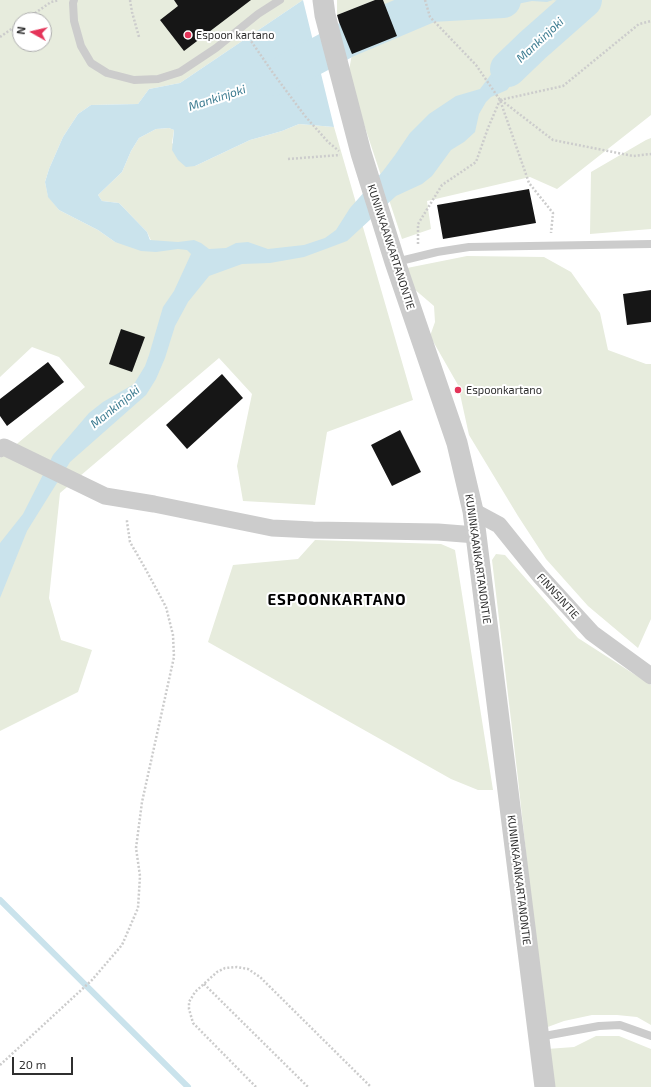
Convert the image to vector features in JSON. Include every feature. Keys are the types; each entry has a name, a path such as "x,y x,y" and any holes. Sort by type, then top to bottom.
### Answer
{"street":[{"name":"KUNINKAANKARTANONTIE","path":"324,8 368,174 395,262 456,444 472,511 545,1087"},
{"path":"0,449 4,447 106,496 154,504 272,528 438,532 476,535"},
{"name":"FINNSINTIE","path":"472,511 500,526 540,576 592,634 651,676"}],"lane":[{"path":"74,0 74,22 77,34 81,46 91,63 107,73 134,80 158,79 180,72 216,48 258,14 280,0"},
{"path":"395,262 437,252 469,247 651,244"},
{"path":"538,1037 599,1026 620,1025 651,1036"}],"path":[{"path":"36,12 52,1 62,0"},
{"path":"130,0 139,37"},
{"path":"425,0 430,17 476,65 500,100 529,183 553,213 549,246"},
{"path":"500,100 563,86 639,24 651,21"},
{"path":"0,37 12,29"},
{"path":"255,47 305,116 328,142 344,155 288,159"},
{"path":"500,100 553,140 633,156 651,154"},
{"path":"418,224 442,185 476,162 500,100"},
{"path":"0,1065 92,980 122,945 138,908 140,876 136,848 142,802 174,657 173,636 166,608 130,542 127,522 130,500"},
{"path":"256,1087 193,1023 189,1010 189,1002 194,992 217,972 225,968 237,967 248,969 260,977 371,1087"},
{"path":"204,984 308,1087"}],"shaded area":[{"path":"0,0 303,0 180,83 149,89 138,104 91,105 78,114 63,137 49,169 45,182 48,196 59,210 98,230 115,242 153,245 147,232 119,203 102,201 98,195 122,172 131,151 139,138 156,129 169,128 174,130 172,143 195,166 250,140 282,131 299,124 334,127 413,400 327,432 315,505 243,501 237,466 252,394 219,358 60,493 49,598 61,640 92,650 78,692 0,731 0,458 85,387 59,357 32,347 0,377"},
{"path":"337,0 375,0 337,15"},
{"path":"383,0 651,0 651,115 557,189 530,177 427,201 431,229 402,239 348,76 352,54 397,36"},
{"path":"651,138 651,229 590,234 591,172"},
{"path":"467,256 544,257 571,272 600,313 608,350 646,364 651,364 651,619 638,648 588,606 546,559 469,435 458,385 430,336 435,322 434,306 413,288 407,268"},
{"path":"315,540 441,544 455,550 493,790 478,790 451,779 208,642 233,565 298,559"},
{"path":"496,554 505,555 578,638 651,685 651,1025 637,1017 592,1015 564,1021 545,1028 492,560"},
{"path":"596,1036 619,1036 651,1049 651,1087 552,1087 547,1049 574,1047"}],"water":[{"path":"303,0 334,127 299,124 282,131 250,140 195,166 186,167 178,160 172,150 174,130 169,128 156,129 139,138 131,151 122,172 98,195 102,201 119,203 147,232 150,240 178,242 194,240 209,249 226,248 236,243 248,242 268,249 304,245 325,238 336,230 350,208 383,171 410,133 429,114 456,96 480,89 492,73 500,58 508,48 521,37 534,34 548,35 555,29 565,4 561,1 553,0 599,0 588,8 557,40 543,48 526,65 507,90 491,97 486,102 479,114 475,132 464,142 451,150 432,176 422,184 396,196 347,241 304,257 270,263 242,264 209,276 188,302 175,326 165,358 156,379 146,395 70,462 27,531 0,598 0,543 23,514 53,455 89,413 103,402 134,384 145,366 163,307 174,291 191,254 187,250 178,249 156,252 141,251 115,242 98,230 59,210 48,197 45,182 63,137 78,114 91,105 138,104 149,89 180,83"},
{"path":"474,0 553,0 547,2 532,1 512,5 480,7 455,15 439,15 438,11 441,9"}],"building":[{"name":"Espoon kartano","path":"174,0 251,0 184,51 160,20 178,6"},
{"path":"375,0 383,0 397,36 352,54 337,15"},
{"path":"529,189 536,223 443,239 437,205"},
{"path":"651,290 651,322 627,325 623,294"},
{"path":"121,329 145,337 132,372 109,364"},
{"path":"48,362 64,382 7,426 0,416 0,399"},
{"path":"222,374 243,398 187,449 166,425"},
{"path":"400,430 421,472 392,486 371,445"}],"waterway":[{"name":"Mankinjoki","path":"273,78 346,40 431,4 503,0"},
{"name":"Mankinjoki","path":"508,69 584,0"},
{"path":"0,900 188,1087"}],"place":[{"name":"Espoon kartano","path":"188,35"},
{"name":"Espoonkartano","path":"458,390"}],"district":[{"name":"ESPOONKARTANO","path":"337,600"}]}
